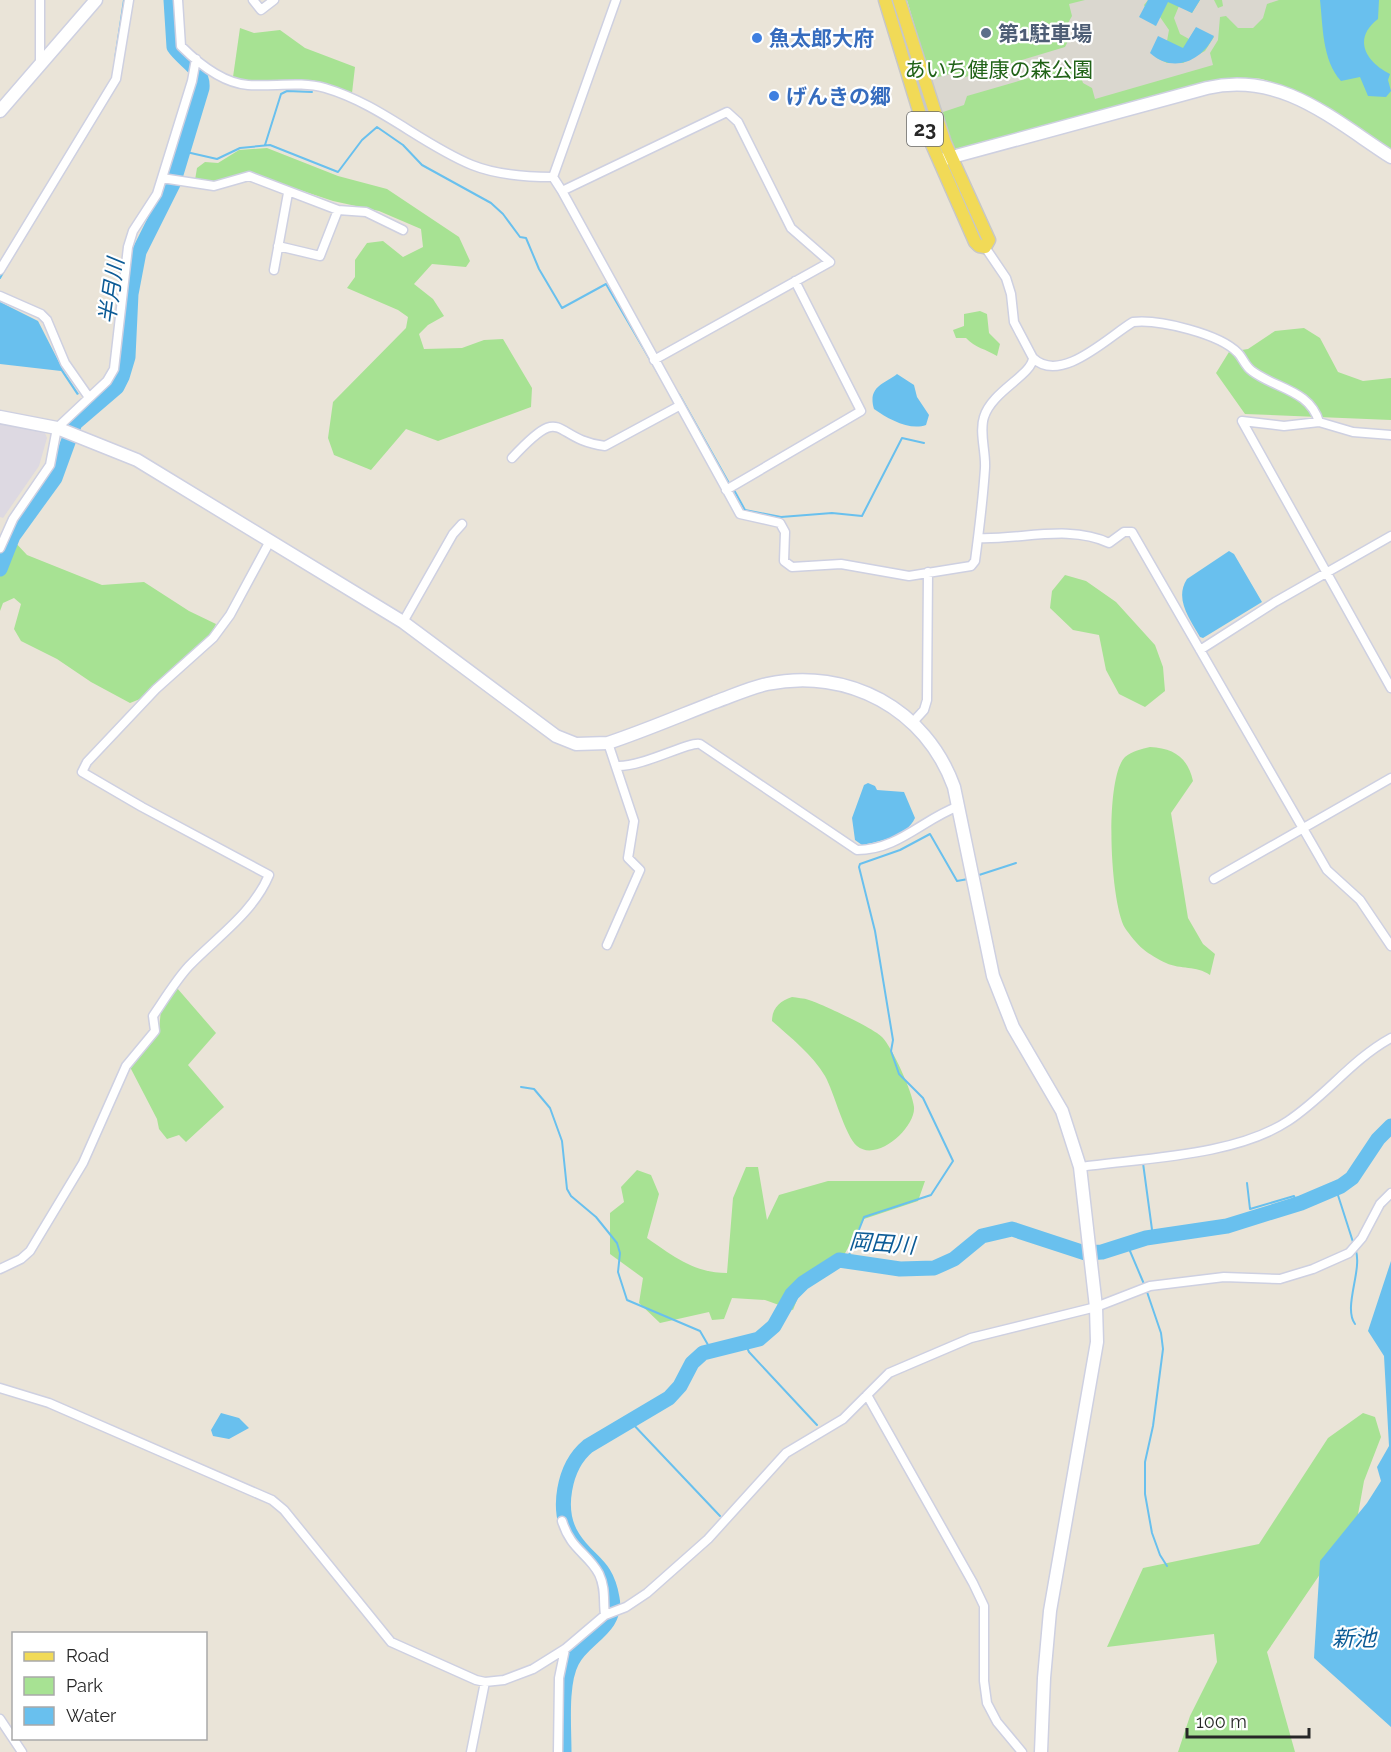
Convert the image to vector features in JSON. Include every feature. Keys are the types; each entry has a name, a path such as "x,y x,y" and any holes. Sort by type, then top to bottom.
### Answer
{"main road":[{"name":"23","path":"885,0 912,92 937,161 975,242 985,247 989,240 951,157 920,72 899,0"}],"street":[{"path":"40,0 40,63"},
{"path":"0,111 96,0"},
{"path":"0,270 116,79 129,0"},
{"path":"178,0 181,46 195,61 236,83 308,85 333,91 381,112 479,167 511,174 553,177"},
{"path":"253,0 261,10 274,0"},
{"path":"553,177 616,0"},
{"path":"0,548 13,519 50,465 60,429 88,396 107,381 114,369 128,247 133,231 166,179 194,74 195,61"},
{"path":"937,161 1207,88 1245,83 1265,86 1298,99 1391,157"},
{"path":"562,191 728,112 738,122 791,228 830,262 750,309 654,360"},
{"path":"166,179 214,186 249,176 288,193 338,210 366,212 403,230"},
{"path":"553,177 740,514 780,523 784,526 784,561 792,567 841,564 909,576 971,566 975,561 985,468 984,417 1006,385 1029,370 1033,358"},
{"path":"274,270 288,193"},
{"path":"279,246 320,256 338,210"},
{"path":"985,247 1006,278 1011,294 1014,322 1033,358 1041,364 1050,366 1091,354 1133,322 1179,326 1229,346 1239,353 1252,371 1298,394 1313,406 1319,422"},
{"path":"726,490 861,411 795,281"},
{"path":"0,296 41,314 47,320 68,369 88,396"},
{"path":"512,458 542,428 557,426 592,443 605,446 679,406"},
{"path":"0,417 60,429 137,460 403,622 556,736 576,744 608,743 750,689 798,680 840,684 872,694 913,722 944,763 959,806 993,976 1013,1027 1062,1111 1080,1167 1096,1307 1095,1361 1060,1548 1046,1645 1041,1752"},
{"path":"1391,435 1353,432 1319,422 1284,426 1242,421 1391,688"},
{"path":"403,622 431,570 462,524"},
{"path":"978,538 1005,539 1066,534 1085,536 1109,543 1124,532 1130,531 1327,870 1360,900 1391,946"},
{"path":"1200,650 1275,602 1391,536"},
{"path":"0,1269 21,1259 37,1239 83,1163 126,1066 155,1030 153,1016 165,998 188,968 238,921 269,874 141,807 82,772 87,762 156,689 223,626 270,541"},
{"path":"913,722 924,710 927,700 928,572"},
{"path":"607,945 640,870 628,858 634,821 608,743"},
{"path":"617,766 635,766 690,744 700,744 857,850 866,850 903,839 939,814 959,806"},
{"path":"1214,879 1391,778"},
{"path":"1080,1167 1227,1147 1258,1137 1310,1106 1353,1063 1391,1038"},
{"path":"0,1388 49,1403 272,1500 284,1510 391,1642 485,1682 519,1675 565,1649 609,1614 647,1593 691,1556 786,1453 843,1419 889,1373 971,1338 1096,1307 1150,1286 1224,1277 1280,1279 1334,1262 1349,1253 1362,1238 1380,1204 1391,1193"},
{"path":"867,1395 973,1582 984,1606 984,1682 987,1703 997,1722 1022,1752"},
{"path":"562,1521 573,1546 598,1573 606,1595 609,1614"},
{"path":"558,1752 559,1678 565,1649"},
{"path":"471,1752 485,1682"},
{"path":"0,1719 12,1737"}],"shaded area":[{"path":"1085,0 1148,0 1144,5 1155,26 1160,17 1169,30 1167,41 1158,37 1157,58 1167,63 1183,63 1205,51 1214,37 1196,28 1189,39 1180,34 1174,18 1179,6 1192,13 1200,0 1214,0 1218,8 1223,6 1222,0 1279,0 1267,4 1263,18 1253,28 1238,28 1226,16 1220,17 1218,40 1210,53 1213,65 1095,99 1092,88 1083,83 1080,74 1070,66 967,96 964,105 940,113 930,79 954,73 962,78 1065,47 1070,37 1067,25 1072,16 1069,4"},
{"path":"0,423 45,433 47,438 39,466 3,518 0,517"}],"green space":[{"name":"あいち健康の森公園","path":"907,0 1391,0 1391,151 1329,111 1296,93 1280,85 1254,78 1233,79 955,149 948,140"},
{"path":"240,28 254,33 280,30 305,48 355,67 352,93 316,81 258,81 233,77"},
{"path":"267,148 338,176 387,189 459,237 470,261 466,267 432,264 414,284 433,299 444,316 428,325 419,334 424,349 462,348 484,340 503,339 532,388 531,407 438,441 406,429 371,470 334,455 328,438 333,402 406,328 408,317 398,310 347,288 355,277 355,260 367,243 383,241 403,257 423,247 421,229 379,211 333,201 249,173 214,181 195,180 197,168 205,162 218,163 239,150"},
{"path":"980,311 987,314 989,333 1000,344 997,356 966,338 956,338 953,330 964,326 964,314"},
{"path":"1304,328 1320,338 1338,372 1363,381 1391,378 1391,420 1245,414 1216,373 1229,352 1248,349 1275,331"},
{"path":"13,540 27,555 102,585 144,582 189,611 216,624 211,634 145,697 130,703 91,682 57,659 21,641 14,629 21,604 14,598 3,603 0,611 0,576"},
{"path":"1065,575 1086,581 1116,602 1155,645 1163,667 1165,691 1145,707 1119,694 1106,670 1099,635 1073,630 1050,608 1052,591"},
{"path":"1150,747 1173,752 1184,760 1191,773 1193,781 1171,813 1188,918 1203,944 1215,954 1210,975 1199,970 1172,965 1148,953 1125,928 1120,914 1113,868 1114,789 1118,769 1125,757"},
{"path":"177,988 216,1033 188,1065 224,1107 186,1142 179,1135 167,1139 159,1129 157,1119 130,1067 135,1056 159,1031 161,1009"},
{"path":"792,997 809,1000 848,1017 877,1033 886,1042 906,1081 914,1107 909,1124 894,1140 875,1150 865,1150 853,1141 820,1068 772,1021 773,1012 777,1006"},
{"path":"746,1167 758,1167 767,1220 779,1195 828,1181 925,1181 918,1201 864,1219 844,1255 807,1274 793,1310 765,1300 732,1298 724,1319 712,1320 709,1312 660,1323 639,1303 643,1278 610,1254 610,1213 624,1202 621,1187 637,1170 651,1175 659,1194 647,1238 694,1267 727,1273 733,1198"},
{"path":"1363,1413 1375,1417 1381,1437 1364,1481 1357,1520 1267,1652 1295,1752 1178,1752 1190,1716 1217,1662 1214,1634 1107,1647 1143,1568 1259,1544 1328,1438"}],"water":[{"path":"1148,0 1200,0 1192,13 1168,2 1156,26 1139,17"},
{"path":"1320,0 1379,0 1378,19 1370,27 1364,42 1369,57 1390,74 1388,80 1391,91 1386,97 1368,96 1360,77 1341,81 1335,73 1324,42"},
{"path":"1196,27 1214,36 1209,45 1195,58 1186,62 1168,63 1150,53 1158,36 1183,48"},
{"path":"0,302 38,321 63,370 79,394 77,395 61,371 0,364"},
{"path":"897,374 914,385 917,397 929,415 926,425 906,425 874,409 875,390"},
{"path":"1229,551 1234,554 1262,602 1203,638 1200,637 1185,609 1183,586 1187,579"},
{"path":"868,783 875,786 877,790 904,792 915,818 899,834 862,845 855,840 852,818 864,785"},
{"name":"新池","path":"1391,1261 1391,1727 1314,1658 1320,1561 1367,1503 1381,1481 1377,1467 1389,1446 1384,1356 1368,1331"},
{"path":"221,1413 239,1418 249,1428 229,1439 213,1436 211,1430"}],"waterway":[{"path":"115,59 124,0"},
{"name":"半月川","path":"0,569 13,536 55,478 75,423 117,387 122,377 128,357 131,294 139,252 173,184 202,88 202,81 196,70 174,47 171,0"},
{"path":"265,145 281,94 287,91 312,92"},
{"path":"182,151 217,159 240,148 270,145 338,172 362,140 377,127 403,145 422,165 491,203 503,214 520,237 526,238 539,269 562,308 606,284 670,394"},
{"path":"0,278 12,257"},
{"path":"676,394 679,394 730,485"},
{"path":"734,490 745,510 781,517 832,513 862,516 902,438 924,443"},
{"path":"847,1260 864,1217 931,1195 953,1161 923,1098 899,1074 891,1051 893,1040 875,931 859,867 860,864 900,850 930,834 957,881 968,879"},
{"path":"976,876 1016,863"},
{"path":"521,1087 534,1089 550,1108 562,1141 567,1189 571,1196 596,1217 617,1243 620,1253 618,1272 627,1300 700,1331 711,1350"},
{"name":"岡田川","path":"564,1752 564,1705 568,1670 577,1653 605,1625 612,1608 612,1598 606,1577 579,1546 567,1527 564,1502 568,1477 573,1465 588,1446 669,1398 680,1386 692,1363 703,1353 759,1339 774,1326 792,1294 803,1283 839,1260 900,1269 934,1268 954,1259 982,1236 1012,1229 1085,1253 1102,1252 1146,1238 1227,1226 1301,1203 1341,1186 1352,1178 1378,1139 1391,1126"},
{"path":"1143,1163 1153,1237"},
{"path":"1247,1183 1250,1209 1294,1196 1297,1205"},
{"path":"1336,1189 1353,1242"},
{"path":"1127,1244 1144,1284"},
{"path":"1355,1324 1351,1309 1357,1269 1356,1251"},
{"path":"1146,1289 1161,1333 1163,1349 1153,1426 1145,1462 1145,1494 1152,1533 1160,1555 1167,1566"},
{"path":"745,1343 749,1352 817,1425"},
{"path":"630,1421 720,1516"}],"place":[{"name":"第1駐車場","path":"986,33"},
{"name":"魚太郎大府","path":"757,38"},
{"name":"げんきの郷","path":"774,96"}]}
